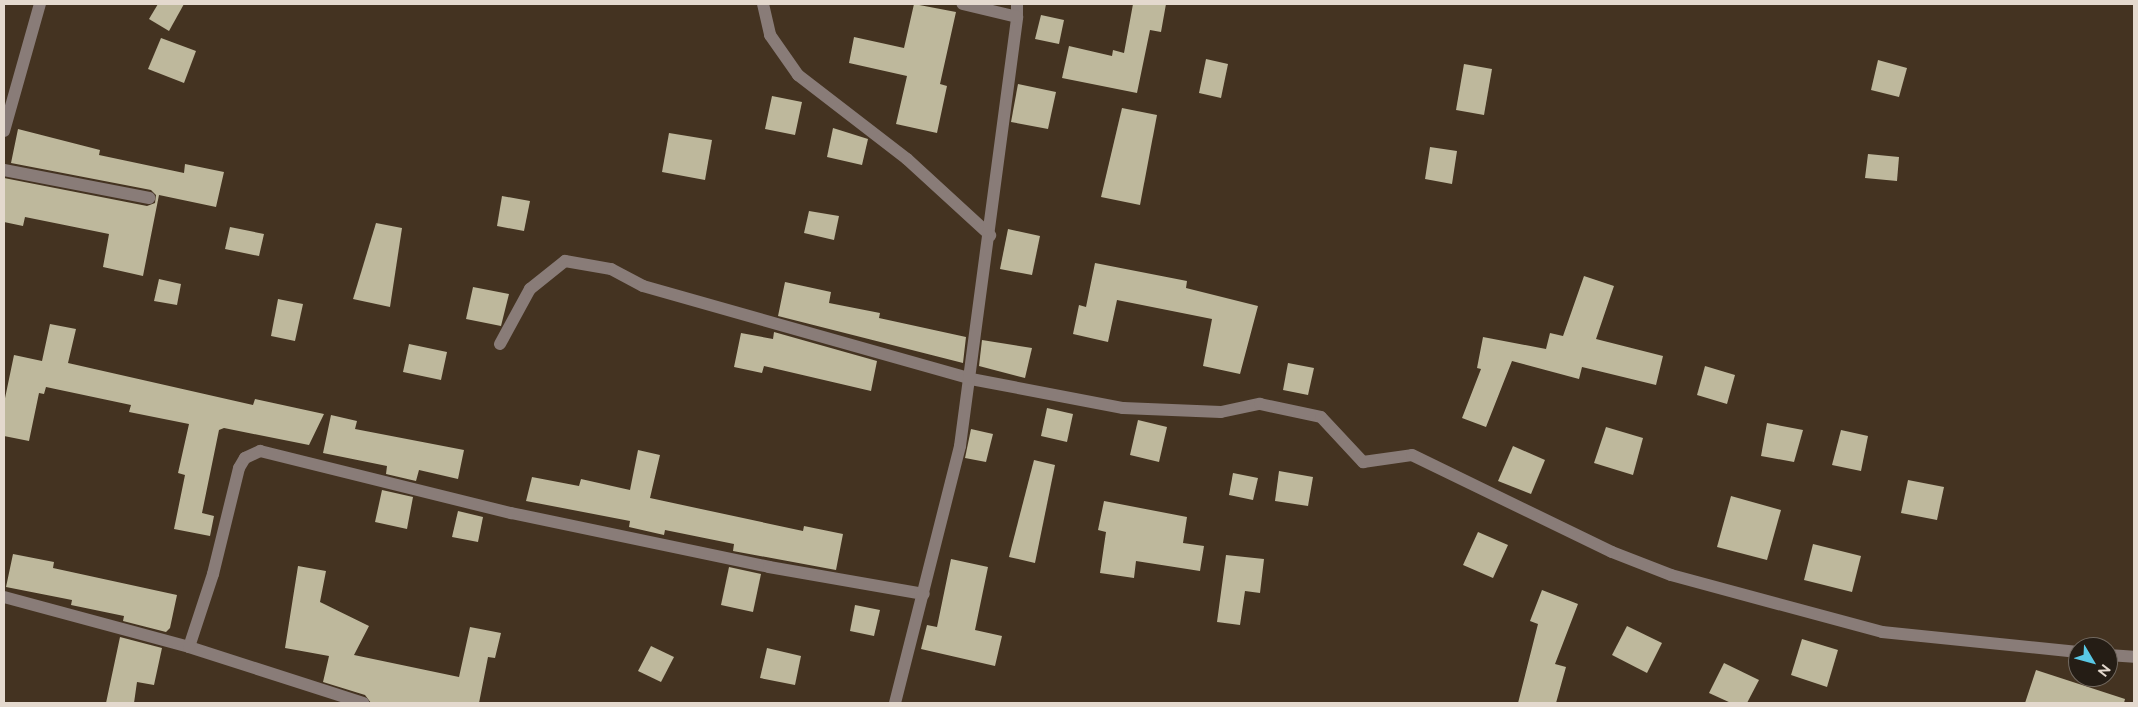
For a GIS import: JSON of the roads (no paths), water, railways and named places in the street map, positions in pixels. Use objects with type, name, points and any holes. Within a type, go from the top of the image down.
[{"type":"street","points":[[4,131],[40,4]]},
{"type":"street","points":[[763,4],[770,35],[798,75],[907,159],[990,235]]},
{"type":"street","points":[[963,4],[1016,17]]},
{"type":"street","points":[[895,703],[924,594],[971,379],[1017,4]]},
{"type":"street","points":[[4,170],[149,198]]},
{"type":"street","points":[[500,344],[530,289],[564,261],[611,269],[643,286],[971,379],[1124,408],[1221,412],[1260,404],[1321,417],[1363,462],[1412,455],[1612,552],[1670,575],[1882,632],[2068,651]]},
{"type":"street","points":[[189,647],[213,574],[239,468],[245,458],[260,451],[511,513],[769,567],[924,594]]},
{"type":"street","points":[[4,597],[189,647],[363,703]]},
{"type":"street","points":[[2118,656],[2134,657]]}]
